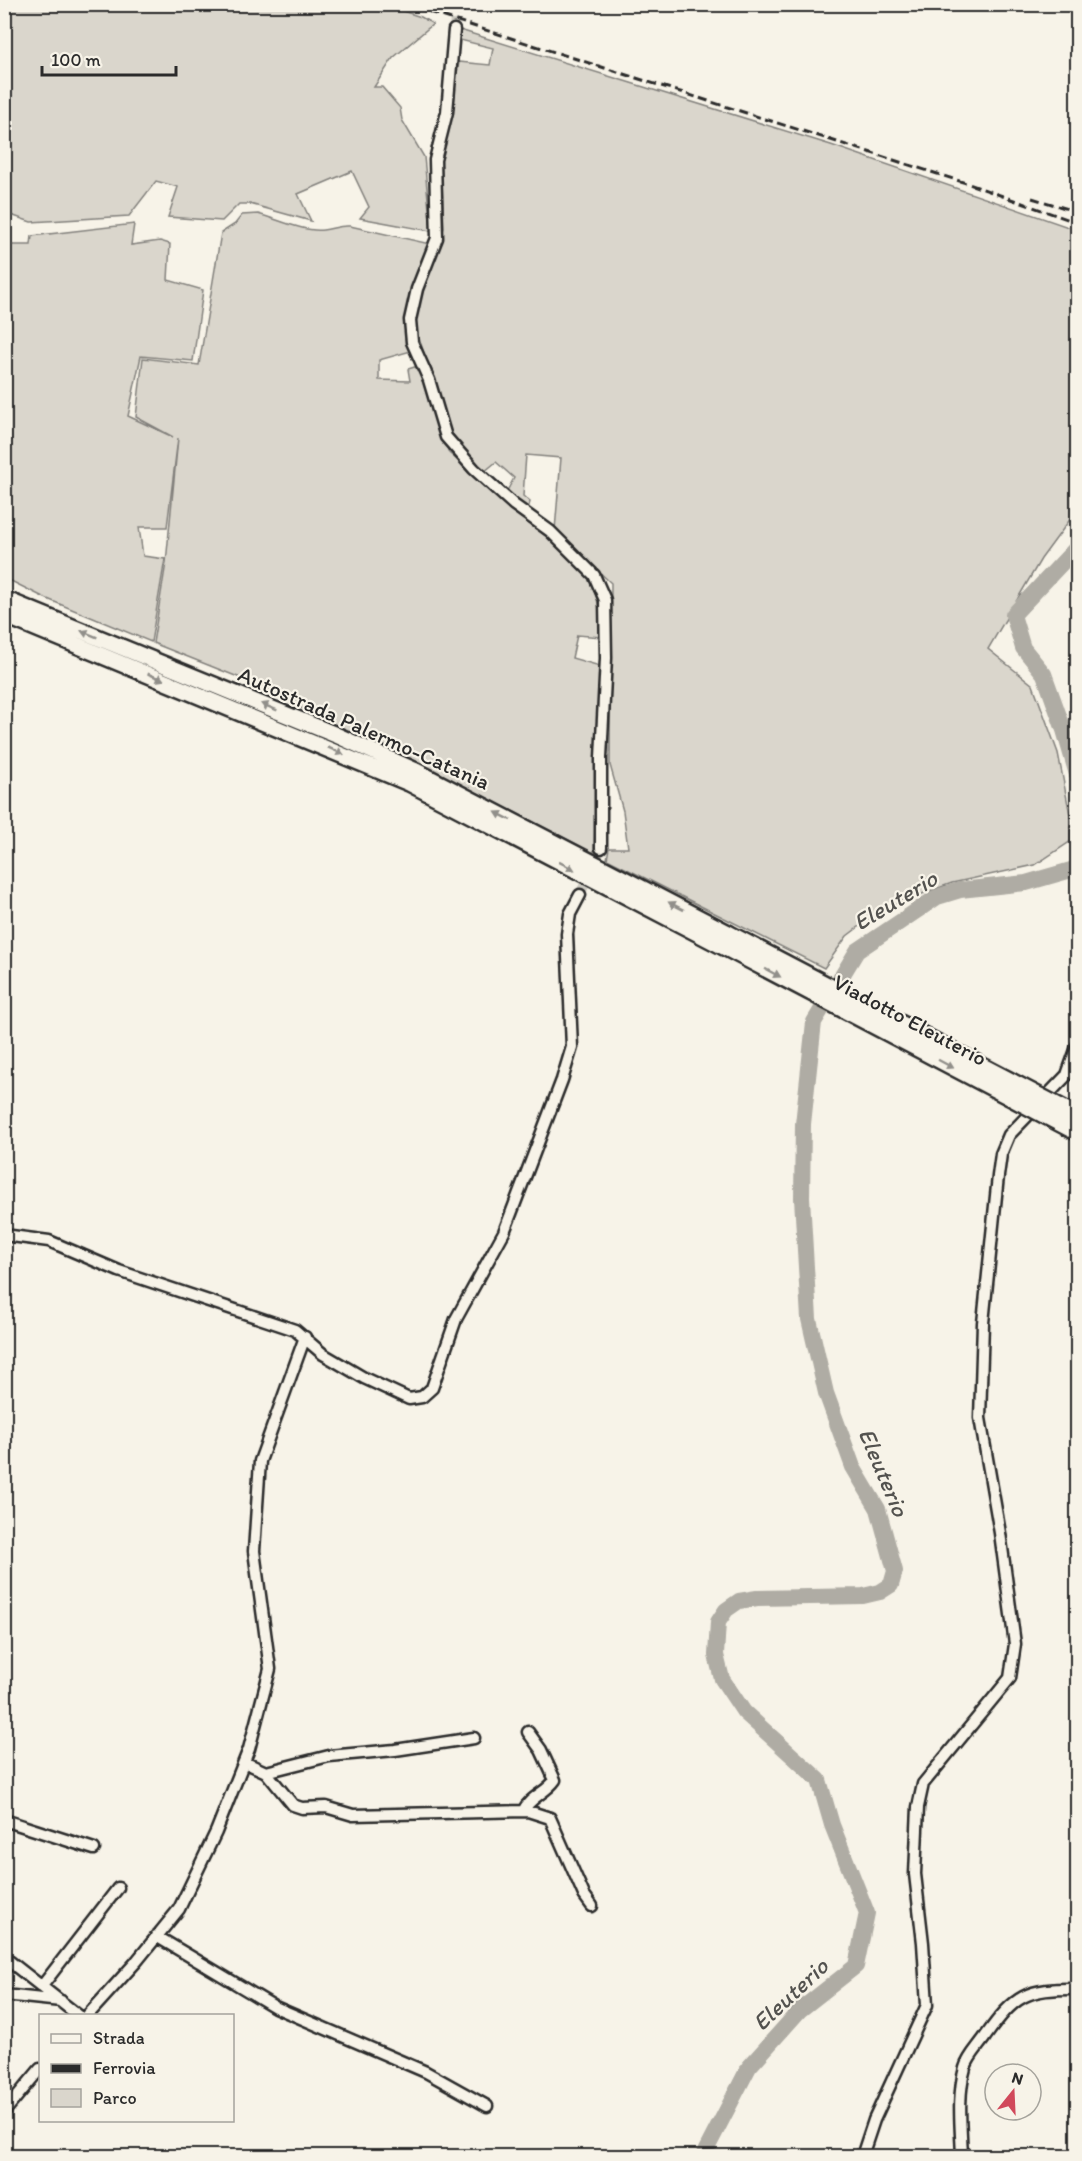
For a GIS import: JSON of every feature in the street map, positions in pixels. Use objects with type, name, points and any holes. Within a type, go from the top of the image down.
[{"type":"highway","name":"Autostrada Palermo-Catania","points":[[4,599],[336,735],[414,770],[725,939]]},
{"type":"highway","name":"Autostrada Palermo-Catania","points":[[4,615],[409,783],[725,939]]},
{"type":"highway","name":"Viadotto Eleuterio","points":[[725,939],[1077,1116]]},
{"type":"highway","name":"Viadotto Eleuterio","points":[[725,939],[1077,1133]]},
{"type":"street","points":[[454,30],[447,112],[435,160],[437,238],[417,290],[410,320],[412,342],[429,380],[446,437],[474,469],[514,505],[550,531],[594,575],[605,600],[606,658],[601,758],[601,848]]},
{"type":"street","points":[[4,1234],[49,1241],[119,1270],[296,1330],[323,1353],[349,1369],[409,1399],[423,1397],[432,1388],[456,1319],[504,1232],[566,1067],[572,1047],[567,934],[570,915],[580,895]]},
{"type":"street","points":[[862,2157],[874,2120],[927,2005],[915,1874],[918,1807],[923,1784],[1010,1678],[1015,1644],[1000,1533],[980,1418],[983,1323],[998,1176],[1001,1154],[1010,1135],[1067,1075],[1077,1044]]},
{"type":"street","points":[[89,2014],[136,1962],[179,1909],[193,1882],[244,1762],[258,1720],[270,1669],[254,1551],[260,1461],[305,1337]]},
{"type":"street","points":[[523,1811],[528,1801],[550,1787],[555,1780],[541,1750],[528,1731]]},
{"type":"street","points":[[266,1772],[328,1756],[396,1750],[474,1738]]},
{"type":"street","points":[[244,1762],[266,1772],[293,1805],[302,1808],[326,1807],[352,1815],[523,1811],[550,1818],[584,1895],[592,1906]]},
{"type":"street","points":[[4,1820],[94,1849]]},
{"type":"street","points":[[42,1986],[118,1888]]},
{"type":"street","points":[[156,1936],[275,2007],[426,2072],[488,2106]]},
{"type":"street","points":[[4,1957],[77,2014]]},
{"type":"street","points":[[962,2157],[961,2089],[966,2066],[979,2046],[1013,2002],[1033,1991],[1077,1989]]},
{"type":"street","points":[[4,1995],[61,2001]]},
{"type":"street","points":[[4,2112],[39,2070]]},
{"type":"green space","points":[[381,4],[421,17],[433,24],[393,58],[374,87],[382,87],[400,108],[402,120],[424,157],[431,231],[360,218],[369,207],[352,171],[298,194],[311,221],[250,204],[239,204],[222,221],[168,217],[178,187],[156,181],[129,216],[31,222],[5,213],[5,5]]},
{"type":"green space","points":[[460,30],[831,145],[1077,230],[1077,510],[1041,559],[988,649],[1033,685],[1058,753],[1071,820],[1071,841],[1035,865],[952,883],[884,908],[847,936],[824,968],[607,859],[609,848],[628,848],[623,811],[610,765],[611,583],[555,530],[561,458],[526,455],[523,496],[530,502],[528,509],[507,491],[514,478],[496,462],[484,472],[466,454],[449,429],[415,326],[419,300],[444,228],[441,158],[459,62],[490,65],[493,48],[460,40]]},
{"type":"green space","points":[[258,214],[307,229],[323,230],[350,226],[430,244],[408,306],[407,333],[411,351],[379,360],[379,380],[410,381],[408,369],[418,366],[449,453],[583,568],[592,584],[599,609],[602,637],[577,635],[572,658],[600,666],[594,853],[396,751],[322,719],[258,685],[153,643],[166,563],[178,438],[167,527],[139,527],[143,556],[165,559],[151,642],[45,598],[5,578],[4,245],[31,245],[32,236],[134,224],[131,245],[160,241],[170,244],[168,280],[203,290],[193,361],[141,356],[128,416],[173,437],[136,417],[143,358],[199,365],[221,233],[235,224],[242,215]]},
{"type":"waterway","name":"Eleuterio","points":[[1078,546],[1013,615],[1023,648],[1044,674],[1078,778]]},
{"type":"waterway","name":"Eleuterio","points":[[703,2156],[749,2067],[800,2010],[856,1966],[867,1913],[832,1825],[819,1780],[744,1712],[722,1679],[716,1655],[718,1622],[726,1610],[739,1601],[757,1598],[863,1596],[880,1592],[891,1585],[895,1571],[878,1509],[853,1467],[826,1393],[809,1319],[802,1198],[803,1124],[814,1022],[857,951],[937,897],[960,890],[1026,883],[1078,868]]},
{"type":"tunnel","points":[[454,30],[456,6]]},
{"type":"tunnel","points":[[580,895],[601,848]]},
{"type":"railway","points":[[404,4],[969,184],[1078,223]]},
{"type":"railway","points":[[1032,198],[1078,212]]}]
